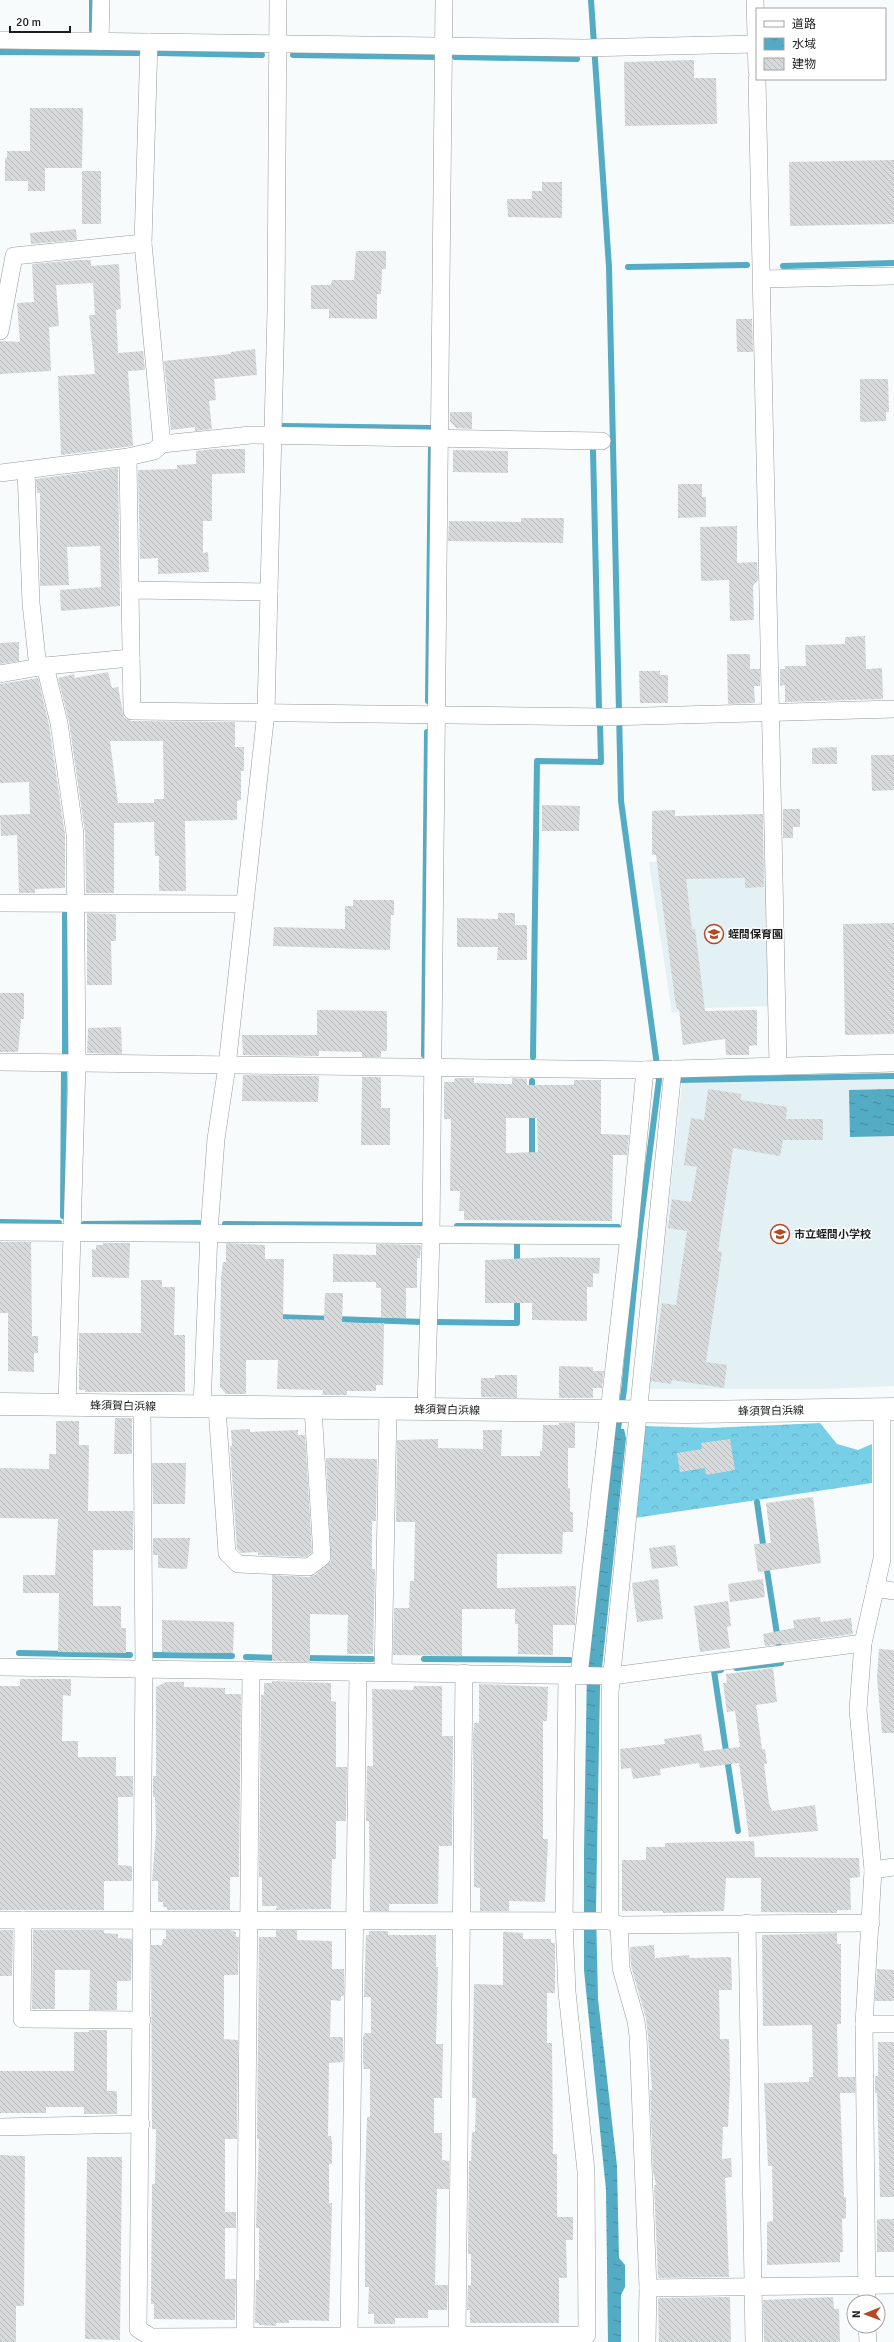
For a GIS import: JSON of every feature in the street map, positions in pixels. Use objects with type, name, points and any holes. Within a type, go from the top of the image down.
[{"type":"main road","name":"蜂須賀白浜線","points":[[0,1404],[608,1412],[888,1409]]},
{"type":"street","points":[[100,41],[101,0]]},
{"type":"street","points":[[278,0],[273,436],[266,712],[227,1066],[216,1139],[209,1232],[210,1407],[227,1553],[238,1564],[309,1567],[322,1557],[313,1408]]},
{"type":"street","points":[[426,1409],[431,1235],[444,0]]},
{"type":"street","points":[[0,40],[594,47],[756,44],[755,0]]},
{"type":"street","points":[[148,42],[143,243],[162,444]]},
{"type":"street","points":[[757,80],[778,1066]]},
{"type":"street","points":[[0,331],[14,256],[143,243]]},
{"type":"street","points":[[762,279],[894,276]]},
{"type":"street","points":[[0,473],[128,458],[154,451],[162,444],[251,435],[440,440],[602,441]]},
{"type":"street","points":[[128,458],[132,711],[632,717],[894,709]]},
{"type":"street","points":[[26,470],[31,603],[42,667],[59,723],[72,800],[75,834],[77,1063],[67,1405]]},
{"type":"street","points":[[130,590],[269,592]]},
{"type":"street","points":[[0,674],[42,667],[131,658]]},
{"type":"street","points":[[0,903],[244,904]]},
{"type":"street","points":[[0,1062],[648,1070],[894,1063]]},
{"type":"street","points":[[647,2342],[648,2288],[638,2036],[636,2021],[621,1968],[602,1922],[608,1676],[637,1412],[670,1069]]},
{"type":"street","points":[[142,1406],[144,1668],[143,1921],[138,2329],[151,2337],[587,2335],[586,2172],[566,1992],[564,1922],[576,1675],[595,1548],[608,1412],[648,1070]]},
{"type":"street","points":[[0,1232],[209,1232],[629,1236]]},
{"type":"street","points":[[383,1672],[388,1409]]},
{"type":"street","points":[[867,2294],[864,2024],[874,1870],[858,1710],[863,1643],[882,1558],[888,1409]]},
{"type":"street","points":[[875,1588],[894,1590]]},
{"type":"street","points":[[0,1668],[144,1668],[608,1676],[863,1643]]},
{"type":"street","points":[[245,2336],[250,1921],[251,1670]]},
{"type":"street","points":[[349,2336],[358,1672]]},
{"type":"street","points":[[457,2336],[464,1673]]},
{"type":"street","points":[[874,1870],[894,1867]]},
{"type":"street","points":[[0,1920],[871,1924]]},
{"type":"street","points":[[23,1920],[22,2019],[142,2020]]},
{"type":"street","points":[[747,1924],[754,2342]]},
{"type":"street","points":[[864,2024],[894,2024]]},
{"type":"street","points":[[0,2128],[141,2124]]},
{"type":"street","points":[[648,2288],[753,2287],[867,2294],[894,2285]]},
{"type":"shaded area","name":"蛭間保育園","points":[[767,859],[770,1006],[705,1008],[672,1013],[649,862]]},
{"type":"shaded area","name":"市立蛭間小学校","points":[[894,1079],[894,1386],[822,1389],[649,1389],[682,1083]]},
{"type":"green space","points":[[820,1423],[837,1444],[858,1450],[872,1444],[872,1483],[634,1518],[642,1426],[711,1428]]},
{"type":"water","points":[[894,1089],[894,1136],[850,1137],[849,1090]]},
{"type":"water","points":[[612,1428],[624,1429],[626,1438],[600,1687],[596,1910],[598,1999],[617,2166],[619,2258],[625,2265],[625,2287],[621,2295],[621,2342],[608,2342],[606,2190],[584,1970],[587,1668]]},
{"type":"building","points":[[694,60],[694,78],[716,78],[717,124],[625,126],[624,62]]},
{"type":"building","points":[[30,108],[83,108],[82,168],[45,168],[45,191],[28,191],[28,181],[5,181],[5,158],[7,158],[7,151],[30,151]]},
{"type":"building","points":[[894,160],[894,224],[790,226],[789,162]]},
{"type":"building","points":[[82,171],[101,171],[101,224],[82,224]]},
{"type":"building","points":[[542,182],[562,182],[562,218],[508,217],[507,199],[532,199],[532,191],[542,191]]},
{"type":"building","points":[[76,229],[77,240],[31,244],[30,233]]},
{"type":"building","points":[[356,251],[386,251],[386,269],[382,269],[381,294],[377,294],[377,319],[329,318],[329,309],[311,309],[311,285],[331,285],[332,280],[354,280]]},
{"type":"building","points":[[91,260],[91,266],[119,264],[121,309],[116,310],[118,353],[143,351],[145,370],[128,371],[133,446],[61,455],[58,376],[95,374],[89,315],[95,315],[93,283],[56,285],[59,326],[49,327],[51,371],[0,374],[0,341],[20,342],[17,303],[34,302],[32,264]]},
{"type":"building","points":[[736,319],[752,319],[753,352],[737,352]]},
{"type":"building","points":[[255,349],[257,375],[214,379],[216,400],[209,401],[212,429],[195,431],[195,427],[171,430],[164,361],[231,354],[231,352]]},
{"type":"building","points":[[860,379],[888,379],[889,412],[886,412],[886,421],[860,422]]},
{"type":"building","points":[[450,412],[472,412],[472,429],[456,428],[450,421]]},
{"type":"building","points":[[214,449],[245,449],[245,473],[212,474],[212,521],[203,521],[203,553],[208,552],[209,572],[158,574],[158,558],[140,559],[138,470],[177,469],[177,465],[196,464],[196,451]]},
{"type":"building","points":[[453,450],[508,451],[508,473],[453,472]]},
{"type":"building","points":[[118,468],[120,606],[61,611],[60,590],[101,587],[100,546],[67,547],[69,585],[40,586],[40,493],[37,493],[36,479]]},
{"type":"building","points":[[678,484],[702,484],[702,497],[706,497],[706,517],[678,518]]},
{"type":"building","points":[[521,518],[564,518],[563,543],[448,541],[449,521],[521,522]]},
{"type":"building","points":[[737,526],[737,563],[757,562],[758,580],[753,586],[754,620],[730,621],[729,580],[701,581],[700,527]]},
{"type":"building","points":[[865,636],[866,669],[882,668],[883,699],[785,702],[785,685],[780,686],[780,669],[785,669],[785,666],[806,666],[805,645],[845,644],[845,637]]},
{"type":"building","points":[[19,642],[19,661],[0,664],[0,643]]},
{"type":"building","points":[[727,654],[750,654],[750,669],[760,669],[760,686],[754,686],[755,703],[728,704]]},
{"type":"building","points":[[639,671],[660,671],[660,675],[668,675],[668,703],[640,703]]},
{"type":"building","points":[[108,672],[112,688],[118,687],[124,718],[132,721],[235,722],[235,747],[244,747],[244,771],[241,771],[241,800],[237,801],[237,820],[185,821],[186,891],[159,891],[159,856],[155,856],[154,822],[114,823],[114,893],[86,893],[85,833],[69,722],[58,678],[74,674],[75,678]],"holes":[[[110,741],[163,741],[164,799],[154,799],[154,803],[118,803]]]},
{"type":"building","points":[[38,678],[49,725],[65,835],[65,888],[35,889],[35,893],[19,893],[17,835],[1,836],[0,815],[30,814],[29,782],[0,783],[0,684]]},
{"type":"building","points":[[837,747],[837,764],[812,764],[812,748]]},
{"type":"building","points":[[871,755],[894,755],[894,790],[872,791]]},
{"type":"building","points":[[542,805],[580,806],[579,831],[542,831]]},
{"type":"building","points":[[783,809],[800,809],[800,827],[793,827],[793,838],[783,838]]},
{"type":"building","points":[[675,810],[675,816],[763,814],[764,887],[745,888],[745,878],[686,879],[692,929],[695,929],[705,1011],[757,1010],[757,1045],[749,1046],[749,1055],[726,1055],[725,1039],[683,1045],[679,1009],[677,1009],[675,1000],[656,855],[652,855],[652,811]]},
{"type":"building","points":[[353,900],[394,900],[394,915],[391,915],[390,950],[273,946],[274,927],[345,929],[345,906],[353,906]]},
{"type":"building","points":[[87,913],[116,914],[116,941],[111,941],[112,985],[87,985]]},
{"type":"building","points":[[498,913],[515,913],[515,925],[527,925],[527,960],[497,960],[498,947],[457,947],[457,918],[498,919]]},
{"type":"building","points":[[894,923],[894,1034],[845,1035],[843,924]]},
{"type":"building","points":[[0,993],[24,993],[24,1019],[21,1019],[18,1052],[0,1052]]},
{"type":"building","points":[[317,1010],[387,1011],[387,1051],[381,1051],[381,1057],[362,1057],[362,1052],[319,1051],[319,1056],[243,1055],[242,1035],[317,1035]]},
{"type":"building","points":[[121,1027],[122,1054],[87,1053],[88,1028]]},
{"type":"building","points":[[243,1075],[319,1076],[318,1102],[242,1101]]},
{"type":"building","points":[[362,1077],[381,1077],[381,1108],[390,1108],[390,1145],[361,1145]]},
{"type":"building","points":[[455,1078],[474,1078],[474,1083],[512,1084],[512,1078],[527,1079],[527,1085],[574,1085],[574,1080],[601,1080],[601,1134],[629,1135],[627,1155],[613,1155],[612,1221],[464,1220],[464,1211],[459,1211],[460,1191],[450,1191],[451,1119],[444,1119],[444,1082],[454,1082]],"holes":[[[506,1118],[537,1118],[538,1152],[506,1153]]]},
{"type":"building","points":[[708,1089],[741,1094],[741,1100],[787,1107],[786,1119],[823,1119],[823,1140],[783,1140],[780,1156],[733,1148],[718,1251],[722,1252],[706,1362],[727,1365],[724,1388],[672,1380],[671,1384],[651,1381],[662,1303],[676,1305],[687,1231],[668,1228],[672,1199],[691,1202],[697,1167],[684,1165],[691,1118],[704,1120]]},
{"type":"building","points":[[0,1242],[31,1242],[32,1336],[38,1336],[38,1353],[34,1353],[34,1372],[8,1371],[8,1313],[0,1313]]},
{"type":"building","points":[[103,1243],[130,1243],[129,1278],[92,1277],[92,1249],[96,1250],[96,1245],[103,1245]]},
{"type":"building","points":[[226,1243],[265,1245],[265,1259],[284,1259],[283,1319],[324,1320],[325,1293],[343,1293],[342,1323],[384,1323],[383,1385],[376,1385],[376,1391],[347,1391],[347,1395],[322,1395],[323,1390],[277,1389],[278,1360],[246,1360],[246,1394],[226,1394],[220,1387],[220,1359],[221,1278],[223,1262],[226,1262]]},
{"type":"building","points":[[376,1244],[421,1245],[420,1258],[417,1258],[417,1288],[406,1288],[406,1318],[381,1318],[381,1288],[376,1288],[376,1282],[333,1282],[333,1254],[376,1255]]},
{"type":"building","points":[[557,1257],[600,1258],[599,1274],[593,1273],[593,1287],[587,1287],[587,1321],[532,1320],[532,1303],[485,1303],[485,1260]]},
{"type":"building","points":[[141,1280],[162,1280],[162,1287],[175,1287],[174,1335],[185,1335],[185,1392],[85,1392],[85,1390],[79,1390],[79,1333],[141,1333]]},
{"type":"building","points":[[559,1366],[593,1367],[593,1371],[604,1371],[602,1388],[593,1388],[593,1398],[559,1398]]},
{"type":"building","points":[[495,1375],[517,1375],[517,1398],[481,1397],[481,1378],[495,1378]]},
{"type":"building","points":[[115,1418],[132,1418],[132,1454],[114,1454]]},
{"type":"building","points":[[56,1421],[79,1421],[79,1445],[89,1445],[88,1511],[133,1511],[133,1550],[93,1550],[93,1606],[121,1606],[121,1628],[126,1628],[126,1653],[58,1652],[59,1593],[23,1593],[23,1575],[55,1575],[58,1519],[0,1518],[0,1468],[49,1469],[49,1454],[56,1454]]},
{"type":"building","points":[[559,1423],[575,1423],[575,1448],[568,1448],[568,1488],[570,1488],[570,1512],[573,1512],[573,1532],[563,1532],[562,1554],[497,1554],[497,1588],[576,1586],[575,1625],[553,1625],[553,1655],[518,1654],[518,1624],[515,1624],[515,1609],[462,1609],[462,1656],[393,1655],[394,1608],[409,1608],[410,1581],[414,1581],[415,1522],[396,1522],[397,1440],[438,1439],[438,1448],[483,1449],[483,1430],[502,1430],[501,1456],[540,1456],[540,1451],[542,1451],[543,1425],[559,1425]]},
{"type":"building","points":[[250,1429],[250,1432],[298,1430],[298,1435],[305,1435],[312,1552],[306,1557],[258,1555],[258,1552],[241,1553],[237,1549],[230,1446],[232,1446],[231,1430]]},
{"type":"building","points":[[730,1439],[735,1470],[706,1475],[705,1468],[680,1472],[677,1453],[702,1449],[701,1443]]},
{"type":"building","points":[[326,1458],[377,1459],[376,1521],[372,1521],[372,1569],[375,1569],[373,1654],[347,1654],[348,1615],[310,1614],[310,1662],[272,1661],[272,1575],[309,1577],[315,1575],[331,1561]]},
{"type":"building","points":[[152,1463],[186,1463],[185,1504],[153,1504]]},
{"type":"building","points":[[813,1497],[821,1563],[758,1572],[754,1544],[771,1543],[766,1503]]},
{"type":"building","points":[[153,1538],[190,1538],[187,1569],[158,1568],[158,1555],[153,1555]]},
{"type":"building","points":[[675,1545],[678,1566],[652,1569],[649,1548]]},
{"type":"building","points":[[658,1579],[663,1619],[637,1622],[632,1583]]},
{"type":"building","points":[[763,1579],[765,1597],[730,1602],[728,1584]]},
{"type":"building","points":[[728,1601],[731,1626],[727,1627],[730,1648],[700,1652],[694,1606]]},
{"type":"building","points":[[820,1617],[821,1622],[851,1618],[853,1634],[765,1646],[763,1634],[794,1628],[793,1620]]},
{"type":"building","points":[[162,1620],[234,1622],[233,1653],[162,1652]]},
{"type":"building","points":[[879,1649],[894,1650],[894,1733],[882,1733],[877,1677]]},
{"type":"building","points":[[773,1668],[777,1702],[756,1705],[762,1749],[765,1749],[767,1764],[764,1764],[769,1803],[772,1811],[815,1805],[818,1831],[749,1837],[739,1763],[700,1768],[699,1763],[660,1769],[661,1775],[633,1779],[631,1768],[621,1769],[620,1749],[665,1744],[664,1739],[701,1734],[704,1751],[740,1747],[735,1711],[727,1712],[723,1683],[727,1683],[726,1674]]},
{"type":"building","points":[[20,1679],[71,1679],[71,1696],[63,1695],[62,1741],[78,1741],[78,1757],[116,1757],[116,1776],[133,1776],[133,1797],[118,1797],[118,1865],[132,1866],[132,1881],[104,1881],[104,1910],[0,1910],[0,1686],[20,1686]]},
{"type":"building","points":[[272,1681],[331,1683],[331,1701],[336,1702],[336,1767],[347,1767],[346,1821],[336,1821],[336,1859],[332,1859],[331,1909],[276,1910],[277,1906],[262,1906],[262,1877],[259,1877],[261,1695],[264,1695],[264,1683],[272,1683]]},
{"type":"building","points":[[166,1682],[184,1682],[184,1687],[225,1688],[225,1694],[241,1694],[239,1877],[230,1877],[230,1910],[167,1910],[167,1907],[163,1907],[163,1902],[158,1902],[158,1881],[152,1881],[156,1833],[153,1776],[156,1776],[156,1687]]},
{"type":"building","points":[[479,1684],[548,1687],[547,1721],[543,1721],[543,1839],[548,1839],[545,1902],[509,1901],[509,1911],[480,1911],[480,1888],[474,1887],[473,1737],[474,1723],[479,1723]]},
{"type":"building","points":[[414,1686],[442,1686],[442,1736],[453,1736],[452,1846],[439,1846],[438,1904],[389,1904],[389,1911],[370,1911],[369,1821],[366,1821],[367,1766],[373,1766],[372,1689],[413,1690]]},
{"type":"building","points":[[754,1841],[755,1857],[859,1858],[860,1877],[850,1878],[851,1910],[837,1910],[837,1913],[761,1912],[761,1878],[726,1878],[724,1911],[663,1913],[663,1911],[622,1911],[622,1860],[646,1860],[646,1847],[665,1847],[665,1843]]},
{"type":"building","points":[[0,1930],[13,1930],[12,1976],[0,1976]]},
{"type":"building","points":[[33,1930],[104,1930],[104,1933],[118,1934],[118,1938],[132,1939],[131,1981],[117,1981],[117,2010],[89,2010],[90,1970],[55,1970],[55,2009],[32,2009]]},
{"type":"building","points":[[166,1930],[230,1930],[236,1932],[236,1937],[239,1937],[238,1975],[224,1975],[224,2039],[238,2040],[237,2139],[225,2139],[225,2212],[236,2212],[236,2228],[225,2228],[225,2279],[236,2279],[235,2320],[154,2319],[154,2304],[151,2304],[152,2184],[155,2184],[156,2129],[152,2129],[151,1945],[162,1945],[163,1939],[166,1939]]},
{"type":"building","points":[[276,1930],[297,1930],[297,1940],[332,1941],[332,1969],[344,1969],[344,1996],[341,1996],[341,2001],[331,2000],[330,2037],[343,2037],[343,2062],[329,2063],[328,2136],[331,2136],[332,2142],[332,2164],[329,2164],[329,2203],[332,2203],[329,2321],[289,2320],[289,2323],[276,2323],[276,2326],[259,2325],[259,2323],[255,2323],[256,2280],[259,2280],[259,2228],[256,2228],[259,2139],[257,2139],[259,1937],[276,1937]]},
{"type":"building","points":[[369,1931],[388,1931],[388,1935],[436,1935],[436,1967],[438,1967],[436,2044],[443,2044],[442,2098],[434,2098],[434,2133],[442,2133],[442,2160],[449,2161],[449,2189],[437,2189],[435,2285],[448,2285],[447,2310],[428,2310],[428,2318],[395,2318],[395,2324],[374,2324],[374,2314],[368,2314],[369,2287],[365,2287],[365,2183],[367,2117],[370,2117],[370,2069],[364,2069],[363,2037],[365,2033],[371,2033],[371,1997],[364,1997],[366,1935],[369,1935]]},
{"type":"building","points":[[503,1932],[523,1933],[523,1939],[551,1939],[551,1943],[555,1943],[555,1993],[547,1993],[547,2043],[552,2043],[553,2154],[557,2154],[557,2217],[573,2217],[573,2240],[566,2240],[567,2278],[559,2278],[559,2323],[470,2323],[470,2310],[467,2310],[468,2285],[471,2285],[471,2254],[468,2254],[469,2161],[471,2161],[472,2132],[475,2132],[476,2098],[472,2098],[474,1984],[503,1985]]},
{"type":"building","points":[[837,1933],[837,1944],[841,1944],[841,2024],[837,2024],[838,2077],[855,2077],[855,2093],[840,2093],[844,2197],[846,2197],[846,2218],[842,2219],[843,2252],[840,2252],[840,2262],[767,2265],[767,2222],[773,2221],[772,2166],[768,2166],[764,2083],[809,2082],[809,2077],[813,2077],[812,2025],[763,2026],[762,1935]]},
{"type":"building","points":[[654,1945],[655,1958],[689,1955],[690,1958],[731,1957],[732,1990],[719,1990],[720,2039],[729,2039],[730,2081],[728,2127],[723,2127],[722,2159],[731,2158],[732,2177],[725,2178],[729,2277],[658,2278],[654,2185],[656,2185],[653,2171],[650,2090],[652,2090],[648,2036],[646,2018],[631,1966],[630,1947]]},
{"type":"building","points":[[877,1969],[894,1970],[894,2001],[875,2001]]},
{"type":"building","points":[[89,2030],[107,2030],[107,2091],[117,2091],[117,2114],[84,2114],[84,2107],[46,2107],[46,2113],[0,2113],[0,2071],[74,2071],[74,2032],[89,2032]]},
{"type":"building","points":[[878,2042],[894,2042],[894,2197],[880,2197],[877,2093],[875,2093],[875,2076],[878,2076]]},
{"type":"building","points":[[0,2155],[25,2156],[24,2306],[16,2306],[16,2342],[0,2342]]},
{"type":"building","points":[[87,2157],[122,2157],[120,2340],[85,2339]]},
{"type":"building","points":[[877,2219],[894,2219],[894,2252],[877,2252]]},
{"type":"building","points":[[730,2297],[731,2342],[659,2342],[658,2298]]},
{"type":"building","points":[[833,2297],[834,2309],[839,2309],[840,2342],[764,2342],[763,2300]]},
{"type":"waterway","points":[[92,0],[92,30]]},
{"type":"waterway","points":[[591,0],[609,267],[621,801],[659,1080],[640,1227],[624,1390],[617,1435]]},
{"type":"waterway","points":[[0,52],[138,53]]},
{"type":"waterway","points":[[158,53],[262,55]]},
{"type":"waterway","points":[[293,55],[438,57]]},
{"type":"waterway","points":[[455,57],[577,59]]},
{"type":"waterway","points":[[783,266],[894,263]]},
{"type":"waterway","points":[[628,267],[747,265]]},
{"type":"waterway","points":[[283,426],[432,428]]},
{"type":"waterway","points":[[428,701],[431,446]]},
{"type":"waterway","points":[[593,450],[599,708]]},
{"type":"waterway","points":[[533,1057],[537,761],[601,762],[600,724]]},
{"type":"waterway","points":[[424,1055],[427,732]]},
{"type":"waterway","points":[[65,914],[65,1054]]},
{"type":"waterway","points":[[63,1216],[64,1070]]},
{"type":"waterway","points":[[679,1080],[894,1076]]},
{"type":"waterway","points":[[532,1081],[532,1093]]},
{"type":"waterway","points":[[532,1110],[532,1159]]},
{"type":"waterway","points":[[0,1222],[59,1223]]},
{"type":"waterway","points":[[84,1224],[199,1223]]},
{"type":"waterway","points":[[225,1224],[422,1225]]},
{"type":"waterway","points":[[457,1226],[618,1227]]},
{"type":"waterway","points":[[517,1241],[517,1266]]},
{"type":"waterway","points":[[435,1322],[517,1323],[517,1295]]},
{"type":"waterway","points":[[275,1317],[423,1322]]},
{"type":"waterway","points":[[757,1502],[764,1551]]},
{"type":"waterway","points":[[766,1564],[779,1647]]},
{"type":"waterway","points":[[19,1653],[130,1655]]},
{"type":"waterway","points":[[154,1655],[232,1656]]},
{"type":"waterway","points":[[246,1657],[280,1658]]},
{"type":"waterway","points":[[303,1658],[372,1659]]},
{"type":"waterway","points":[[424,1659],[570,1660]]},
{"type":"waterway","points":[[736,1668],[781,1663]]},
{"type":"waterway","points":[[721,1670],[714,1671],[738,1831]]},
{"type":"place","name":"蛭間保育園","points":[[714,934]]},
{"type":"place","name":"市立蛭間小学校","points":[[780,1234]]}]
